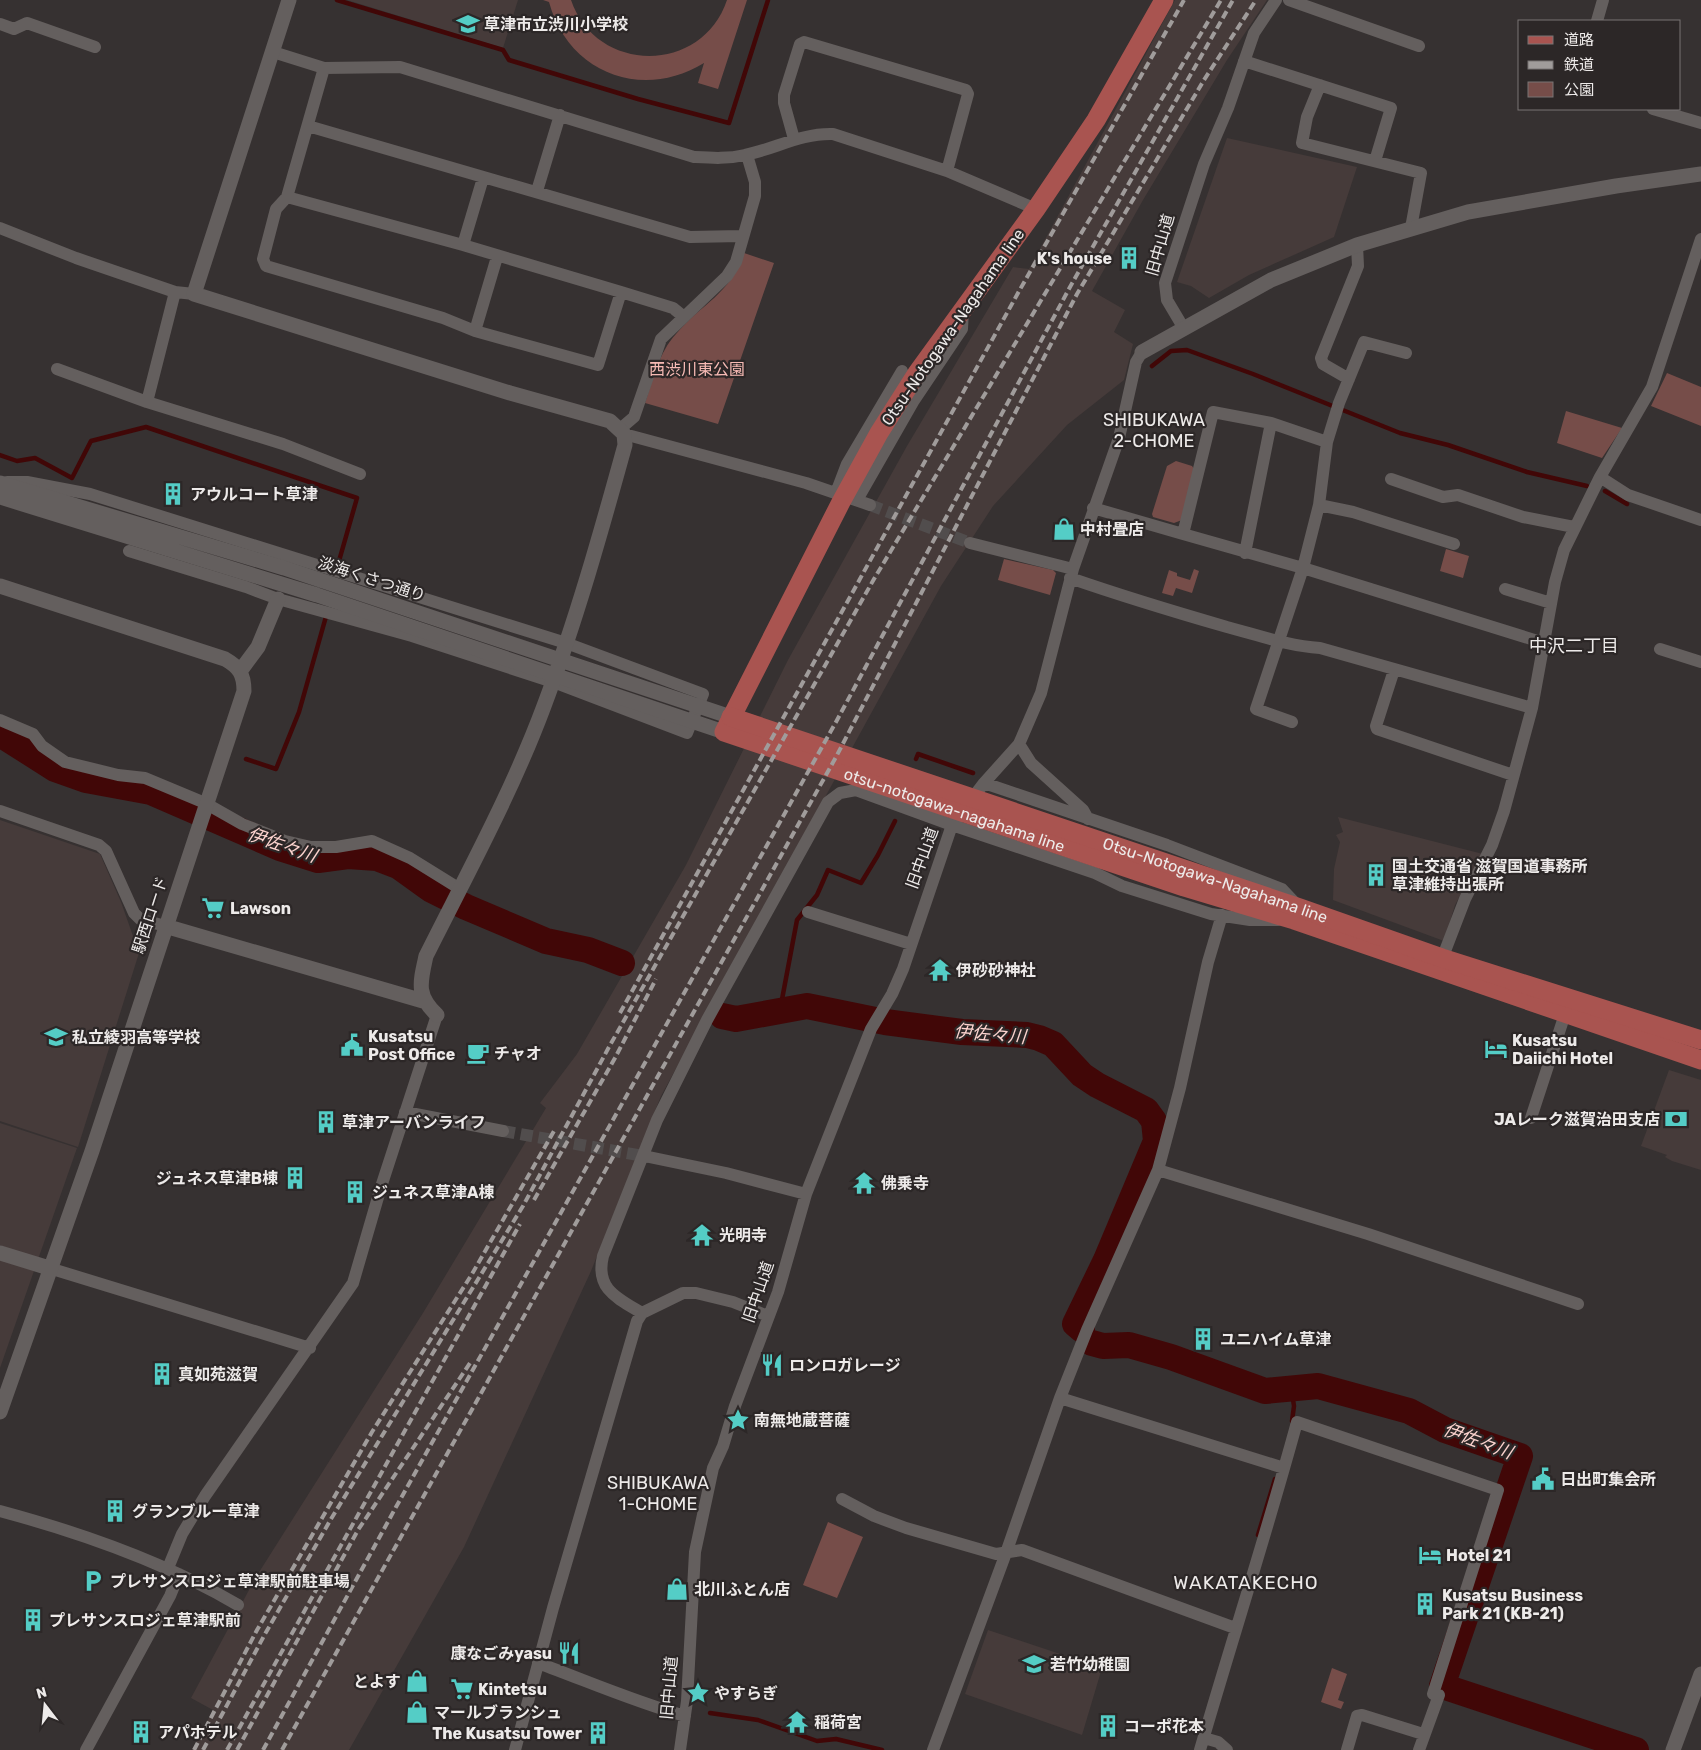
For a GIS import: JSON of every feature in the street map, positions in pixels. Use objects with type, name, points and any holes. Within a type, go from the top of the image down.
[{"type":"main road","name":"Otsu-Notogawa-Nagahama line","points":[[728,724],[841,502],[879,433],[917,374],[1036,209],[1096,120],[1164,0]]},
{"type":"main road","name":"otsu-notogawa-nagahama line","points":[[728,724],[1185,879]]},
{"type":"main road","name":"Otsu-Notogawa-Nagahama line","points":[[1185,879],[1297,914],[1440,964],[1566,1014],[1701,1060]]},
{"type":"main road","name":"Otsu-Notogawa-Nagahama line","points":[[1440,964],[1701,1040]]},
{"type":"street","points":[[194,294],[289,0]]},
{"type":"street","name":"旧中山道","points":[[680,1750],[685,1716],[695,1552],[702,1512],[713,1468],[723,1446],[768,1316],[806,1194],[871,1029],[903,969],[952,825],[984,783],[1019,744],[1041,693],[1072,573],[1093,508],[1119,438],[1136,362],[1142,352],[1184,326],[1167,300],[1165,283],[1204,164],[1254,33],[1276,0]]},
{"type":"street","points":[[1289,0],[1420,46]]},
{"type":"street","points":[[1597,20],[1603,0]]},
{"type":"street","points":[[0,24],[14,28],[27,23],[95,46]]},
{"type":"street","points":[[794,139],[784,103],[784,95],[800,44],[804,42],[966,90],[968,94],[948,171]]},
{"type":"street","points":[[273,52],[324,68],[400,67],[694,157],[722,159],[747,155],[794,139],[819,134],[832,134],[948,171],[1036,209]]},
{"type":"street","points":[[1244,61],[1391,108],[1375,161]]},
{"type":"street","points":[[324,68],[287,197],[276,209],[263,259],[266,266],[443,318],[475,331],[598,365],[620,292]]},
{"type":"street","points":[[1320,86],[1307,117],[1302,143],[1421,173],[1411,228]]},
{"type":"street","points":[[1656,110],[1701,123]]},
{"type":"street","points":[[537,191],[560,115]]},
{"type":"street","points":[[308,126],[690,237],[741,236]]},
{"type":"street","points":[[622,431],[634,417],[661,339],[727,276],[736,262],[741,236],[752,210],[755,196],[755,182],[747,155]]},
{"type":"street","points":[[1184,326],[1271,280],[1357,245],[1411,228],[1468,212],[1701,174]]},
{"type":"street","points":[[463,245],[483,178]]},
{"type":"street","points":[[287,197],[463,245],[497,257],[673,308],[684,317]]},
{"type":"street","points":[[0,228],[76,258],[175,292],[194,294],[510,393],[610,421],[622,431],[864,502],[913,402],[962,329],[963,308]]},
{"type":"street","points":[[1440,964],[1465,898],[1492,845],[1513,775],[1532,708],[1551,603],[1564,550],[1600,477],[1652,387],[1701,239]]},
{"type":"street","points":[[1349,379],[1323,364],[1321,358],[1358,266],[1357,245]]},
{"type":"street","points":[[475,331],[497,257]]},
{"type":"street","points":[[146,402],[175,292]]},
{"type":"street","points":[[1292,722],[1256,709],[1277,641],[1303,568],[1319,505],[1327,442],[1338,403],[1364,342],[1406,353]]},
{"type":"street","points":[[58,369],[146,402],[283,444],[360,474]]},
{"type":"street","points":[[836,493],[847,464],[902,371]]},
{"type":"street","points":[[1183,534],[1213,412],[1271,423],[1327,442]]},
{"type":"street","points":[[1245,553],[1271,423]]},
{"type":"street","points":[[423,1001],[421,980],[426,956],[511,785],[553,682],[608,506],[625,444],[622,431]]},
{"type":"street","points":[[1600,477],[1628,494],[1701,520]]},
{"type":"street","points":[[1391,479],[1443,497],[1458,495],[1523,517],[1574,527]]},
{"type":"street","points":[[0,482],[27,482],[90,494],[566,643],[703,694],[688,733],[553,682],[412,636],[278,599],[246,587],[129,551]]},
{"type":"street","name":"淡海くさつ通り","points":[[0,482],[728,724]]},
{"type":"street","name":"淡海くさつ通り","points":[[0,497],[318,588]]},
{"type":"street","points":[[1319,505],[1353,512],[1454,544]]},
{"type":"street","points":[[1093,508],[1245,553],[1303,568],[1544,643]]},
{"type":"street","points":[[970,543],[1072,573],[1136,600],[1277,641],[1308,648],[1320,648],[1532,708]]},
{"type":"street","points":[[0,586],[200,650],[225,659],[241,670],[258,647],[278,599]]},
{"type":"street","points":[[1505,589],[1551,603]]},
{"type":"street","points":[[1660,649],[1701,662]]},
{"type":"street","name":"駅西ロード","points":[[0,1412],[92,1150],[197,827],[244,690],[244,678],[241,670]]},
{"type":"street","points":[[1394,670],[1376,726],[1377,729],[1513,775]]},
{"type":"street","points":[[0,720],[28,731],[42,746],[65,762],[118,775],[145,778],[242,824],[285,841],[311,847],[336,847],[372,840],[410,858],[458,891]]},
{"type":"street","points":[[1019,744],[1031,763],[1083,810],[1088,819]]},
{"type":"street","points":[[642,1313],[618,1299],[605,1286],[600,1269],[603,1256],[664,1104],[706,1020],[828,802],[840,793],[856,790],[952,825],[1095,873],[1122,886],[1211,914],[1250,920],[1297,914],[1282,889],[1167,845],[984,783]]},
{"type":"street","points":[[0,811],[99,845],[106,851],[134,913],[140,919],[423,1001],[437,1015],[405,1112],[353,1283],[310,1348],[205,1496],[182,1534],[170,1596],[86,1750]]},
{"type":"street","points":[[808,912],[911,944]]},
{"type":"street","points":[[933,1750],[1006,1553],[1060,1398],[1087,1330],[1158,1170],[1180,1088],[1208,962],[1222,915]]},
{"type":"street","points":[[1531,1118],[1566,1014]]},
{"type":"street","points":[[405,1112],[503,1131]]},
{"type":"street","points":[[649,1157],[726,1173],[806,1194]]},
{"type":"street","points":[[1158,1170],[1368,1234],[1578,1304]]},
{"type":"street","points":[[0,1253],[310,1348]]},
{"type":"street","points":[[515,1750],[538,1663],[637,1321],[642,1313],[683,1293],[696,1293],[733,1302],[768,1316]]},
{"type":"street","points":[[1060,1398],[1284,1468]]},
{"type":"street","points":[[1227,1750],[1218,1742],[1202,1744],[1214,1710],[1235,1628],[1255,1572],[1297,1422],[1498,1490],[1433,1694],[1439,1695],[1423,1734],[1419,1750]]},
{"type":"street","points":[[842,1499],[874,1516],[906,1528],[996,1554],[1022,1550],[1235,1628]]},
{"type":"street","points":[[0,1511],[38,1521],[174,1571],[238,1605]]},
{"type":"street","points":[[538,1663],[604,1688],[639,1704],[685,1716]]},
{"type":"street","points":[[1673,1750],[1701,1674]]},
{"type":"street","points":[[1347,1750],[1357,1716],[1362,1715],[1423,1734]]},
{"type":"shaded area","name":"草津市立渋川小学校","points":[[347,0],[518,0],[503,48]]},
{"type":"shaded area","points":[[1175,0],[1267,0],[1227,60],[1143,200],[1092,291],[1125,310],[1114,332],[1133,344],[1124,380],[1067,425],[993,506],[941,586],[661,1096],[591,1271],[464,1547],[349,1750],[192,1750],[213,1710],[191,1698],[256,1577],[423,1313],[546,1108],[540,1103],[577,1054],[686,865],[788,660],[907,446],[1013,267],[1029,269]]},
{"type":"shaded area","points":[[1227,138],[1357,167],[1334,237],[1249,275],[1209,298],[1191,286],[1177,282]]},
{"type":"shaded area","points":[[1338,817],[1483,854],[1455,905],[1444,941],[1333,900],[1334,869],[1340,842],[1336,835],[1343,832]]},
{"type":"shaded area","name":"私立綾羽高等学校","points":[[0,820],[100,854],[121,902],[139,953],[78,1147],[0,1121]]},
{"type":"shaded area","points":[[1669,1070],[1701,1080],[1701,1170],[1672,1161],[1665,1157],[1667,1155],[1641,1146]]},
{"type":"shaded area","points":[[0,1123],[77,1148],[0,1368]]},
{"type":"shaded area","points":[[988,1630],[1102,1668],[1082,1735],[965,1694]]},
{"type":"green space","points":[[543,0],[571,0],[584,24],[602,42],[625,52],[649,56],[673,52],[696,42],[714,25],[727,0],[747,0],[718,89],[698,83],[704,63],[680,74],[656,79],[633,79],[610,73],[590,63],[573,47],[559,27],[549,2]]},
{"type":"green space","name":"西渋川東公園","points":[[744,253],[774,263],[718,424],[645,403],[657,367],[670,341],[723,289],[738,267]]},
{"type":"green space","points":[[1667,373],[1701,387],[1701,426],[1651,406]]},
{"type":"green space","points":[[1566,411],[1622,428],[1602,458],[1557,443]]},
{"type":"green space","points":[[1176,461],[1192,466],[1194,469],[1182,520],[1174,523],[1153,517],[1152,514],[1167,466]]},
{"type":"green space","points":[[1446,549],[1469,556],[1463,578],[1440,571]]},
{"type":"green space","points":[[1004,559],[1053,570],[1056,573],[1050,595],[998,580]]},
{"type":"green space","points":[[1194,569],[1199,571],[1192,593],[1176,588],[1173,596],[1162,593],[1169,570],[1177,573],[1177,576],[1190,580]]},
{"type":"green space","points":[[828,1522],[863,1537],[837,1598],[803,1585]]},
{"type":"green space","points":[[1332,1668],[1347,1674],[1338,1700],[1344,1702],[1341,1709],[1321,1702]]},
{"type":"waterway","points":[[337,0],[503,50],[509,60],[638,99],[729,123],[768,0]]},
{"type":"waterway","points":[[1152,366],[1171,351],[1187,350],[1253,374],[1400,433],[1448,445],[1527,472],[1587,486]]},
{"type":"waterway","points":[[0,455],[17,461],[35,458],[72,478],[91,441],[146,427],[357,498],[337,568]]},
{"type":"waterway","points":[[1605,491],[1627,504]]},
{"type":"waterway","points":[[246,759],[276,769],[299,712],[327,613]]},
{"type":"waterway","name":"伊佐々川","points":[[0,734],[55,769],[86,780],[151,792],[280,848],[318,860],[348,856],[377,858],[398,866],[430,889],[466,907],[546,941],[588,950],[622,963]]},
{"type":"waterway","points":[[916,759],[918,754],[973,773]]},
{"type":"waterway","points":[[780,1010],[797,920],[817,895],[828,870],[861,883],[895,821]]},
{"type":"waterway","name":"伊佐々川","points":[[722,1016],[736,1019],[807,1006],[885,1022],[962,1032],[1027,1035],[1053,1044],[1082,1075],[1097,1085],[1146,1110],[1154,1121],[1156,1141],[1106,1260],[1075,1324],[1082,1330]]},
{"type":"waterway","name":"伊佐々川","points":[[1092,1343],[1103,1346],[1129,1345],[1171,1357],[1265,1391],[1318,1386],[1409,1411],[1445,1430],[1520,1456],[1442,1686],[1636,1750]]},
{"type":"waterway","points":[[1291,1387],[1294,1406],[1292,1421]]},
{"type":"waterway","points":[[1258,1535],[1275,1479]]},
{"type":"waterway","points":[[710,1713],[758,1720],[817,1741],[836,1739],[882,1750]]},
{"type":"tunnel","points":[[870,505],[970,543]]},
{"type":"tunnel","points":[[503,1131],[649,1157]]},
{"type":"railway","points":[[620,1013],[1018,293],[1184,0]]},
{"type":"railway","points":[[203,1750],[265,1634],[331,1519],[523,1206],[609,1047],[874,579],[1221,0]]},
{"type":"railway","points":[[263,1750],[396,1507],[836,722],[1070,287],[1233,0]]},
{"type":"railway","points":[[282,1750],[836,757],[1077,294],[1204,80],[1256,0]]},
{"type":"railway","points":[[534,1200],[615,1058],[656,979]]},
{"type":"railway","points":[[194,1750],[257,1630],[372,1432],[472,1274],[554,1131]]},
{"type":"railway","points":[[227,1750],[520,1224]]},
{"type":"railway","points":[[237,1750],[358,1530],[470,1363]]},
{"type":"place","name":"草津市立渋川小学校","points":[[468,24]]},
{"type":"place","name":"K's house","points":[[1129,258]]},
{"type":"place","name":"アウルコート草津","points":[[173,494]]},
{"type":"place","name":"中村畳店","points":[[1064,529]]},
{"type":"place","name":"国土交通省 滋賀国道事務所 草津維持出張所","points":[[1376,875]]},
{"type":"place","name":"Lawson","points":[[213,908]]},
{"type":"place","name":"伊砂砂神社","points":[[940,970]]},
{"type":"place","name":"私立綾羽高等学校","points":[[56,1037]]},
{"type":"place","name":"Kusatsu Post Office","points":[[352,1045]]},
{"type":"place","name":"Kusatsu Daiichi Hotel","points":[[1496,1049]]},
{"type":"place","name":"チャオ","points":[[478,1053]]},
{"type":"place","name":"JAレーク滋賀治田支店","points":[[1676,1119]]},
{"type":"place","name":"草津アーバンライフ","points":[[326,1122]]},
{"type":"place","name":"ジュネス草津B棟","points":[[295,1178]]},
{"type":"place","name":"佛乗寺","points":[[864,1183]]},
{"type":"place","name":"ジュネス草津A棟","points":[[355,1192]]},
{"type":"place","name":"光明寺","points":[[702,1235]]},
{"type":"place","name":"ユニハイム草津","points":[[1203,1339]]},
{"type":"place","name":"ロンロガレージ","points":[[772,1365]]},
{"type":"place","name":"真如苑滋賀","points":[[162,1374]]},
{"type":"place","name":"南無地蔵菩薩","points":[[738,1420]]},
{"type":"place","name":"日出町集会所","points":[[1543,1479]]},
{"type":"place","name":"グランブルー草津","points":[[115,1511]]},
{"type":"place","name":"Hotel 21","points":[[1430,1555]]},
{"type":"place","name":"プレサンスロジェ草津駅前駐車場","points":[[93,1581]]},
{"type":"place","name":"北川ふとん店","points":[[677,1589]]},
{"type":"place","name":"Kusatsu Business Park 21 (KB-21)","points":[[1425,1604]]},
{"type":"place","name":"プレサンスロジェ草津駅前","points":[[33,1620]]},
{"type":"place","name":"康なごみyasu","points":[[569,1653]]},
{"type":"place","name":"若竹幼稚園","points":[[1034,1664]]},
{"type":"place","name":"とよす","points":[[417,1681]]},
{"type":"place","name":"Kintetsu","points":[[462,1689]]},
{"type":"place","name":"やすらぎ","points":[[698,1693]]},
{"type":"place","name":"マールブランシュ","points":[[417,1712]]},
{"type":"place","name":"稲荷宮","points":[[797,1722]]},
{"type":"place","name":"コーポ花本","points":[[1108,1726]]},
{"type":"place","name":"アパホテル","points":[[141,1732]]},
{"type":"place","name":"The Kusatsu Tower","points":[[598,1733]]},
{"type":"district","name":"SHIBUKAWA 2-CHOME","points":[[1154,430]]},
{"type":"district","name":"中沢二丁目","points":[[1574,646]]},
{"type":"district","name":"SHIBUKAWA 1-CHOME","points":[[658,1494]]},
{"type":"district","name":"WAKATAKECHO","points":[[1246,1582]]}]
